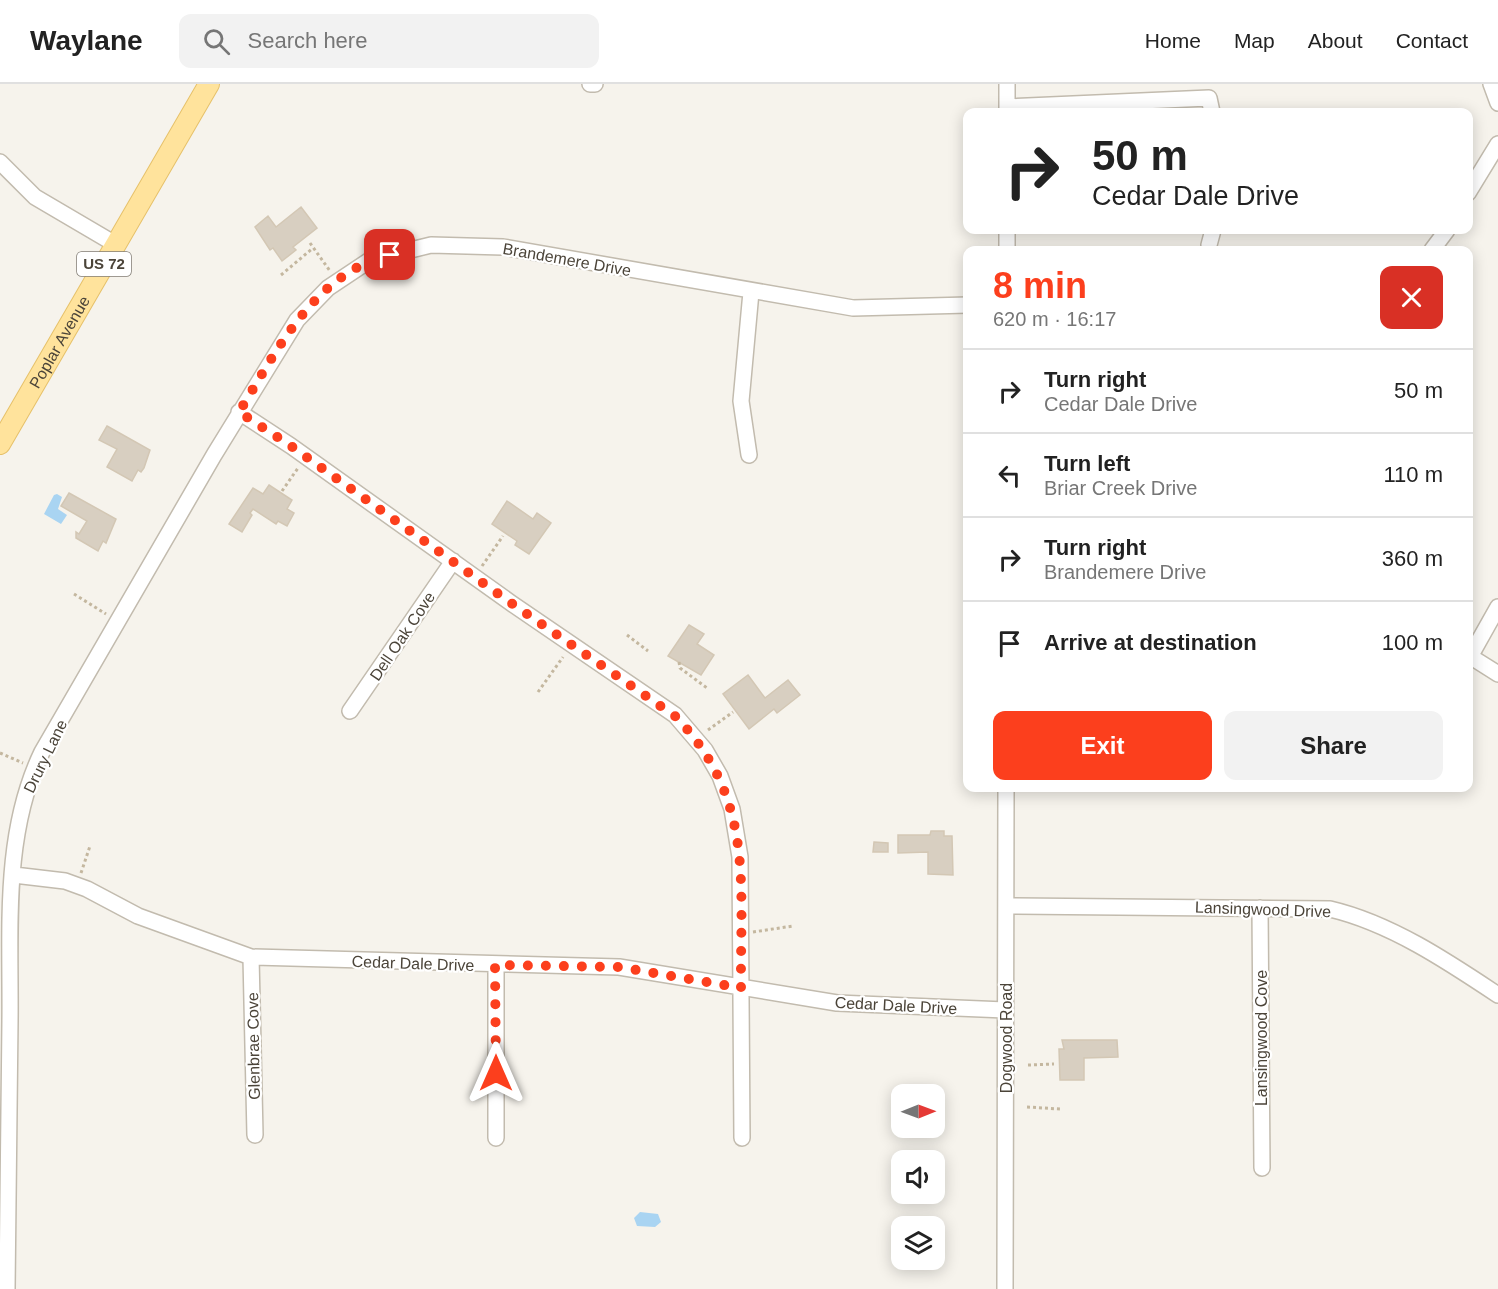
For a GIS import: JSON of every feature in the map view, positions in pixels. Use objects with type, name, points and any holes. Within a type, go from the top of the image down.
[{"type":"main road","name":"Poplar Avenue","points":[[0,444],[209,84]]},
{"type":"street","points":[[590,84],[595,84]]},
{"type":"street","points":[[1007,84],[1007,108]]},
{"type":"street","points":[[1491,84],[1498,102]]},
{"type":"street","points":[[1041,108],[1209,98],[1211,108]]},
{"type":"street","points":[[1473,185],[1498,144]]},
{"type":"street","points":[[0,162],[35,197],[115,244]]},
{"type":"street","points":[[1209,245],[1212,234]]},
{"type":"street","name":"Brandemere Drive","points":[[239,412],[297,320],[328,288],[370,260],[431,245],[503,247],[853,308],[963,305]]},
{"type":"street","points":[[749,455],[741,401],[751,292]]},
{"type":"street","points":[[239,412],[291,446],[675,716],[705,750],[720,776],[738,834],[742,1138]]},
{"type":"street","name":"Drury Lane","points":[[7,1289],[4,1149],[18,819],[34,770],[239,412]]},
{"type":"street","name":"Dell Oak Cove","points":[[350,711],[453,561]]},
{"type":"street","points":[[1473,650],[1498,607]]},
{"type":"street","points":[[1473,657],[1498,674]]},
{"type":"street","name":"Dogwood Road","points":[[1005,1289],[1006,792]]},
{"type":"street","name":"Cedar Dale Drive","points":[[14,875],[65,881],[87,889],[138,916],[251,957],[619,967],[741,988],[869,1006],[1005,1010]]},
{"type":"street","name":"Lansingwood Drive","points":[[1007,906],[1330,909],[1359,916],[1451,964],[1498,995]]},
{"type":"street","name":"Lansingwood Cove","points":[[1260,908],[1262,1168]]},
{"type":"street","name":"Glenbrae Cove","points":[[251,957],[255,1135]]},
{"type":"street","points":[[495,965],[496,1138]]},
{"type":"path","points":[[310,243],[332,273]]},
{"type":"path","points":[[281,275],[313,248]]},
{"type":"path","points":[[282,491],[299,465]]},
{"type":"path","points":[[482,567],[503,536]]},
{"type":"path","points":[[74,594],[108,616]]},
{"type":"path","points":[[627,635],[648,651]]},
{"type":"path","points":[[538,692],[566,653]]},
{"type":"path","points":[[679,662],[680,668],[707,688]]},
{"type":"path","points":[[704,733],[733,712]]},
{"type":"path","points":[[0,753],[25,763]]},
{"type":"path","points":[[80,874],[90,846]]},
{"type":"path","points":[[751,932],[793,926]]},
{"type":"path","points":[[1028,1065],[1054,1064]]},
{"type":"path","points":[[1027,1107],[1060,1109]]},
{"type":"water","points":[[54,495],[62,497],[58,509],[67,515],[61,524],[44,514]]},
{"type":"water","points":[[640,1212],[658,1214],[661,1222],[655,1227],[637,1226],[634,1218]]},
{"type":"building","points":[[301,207],[317,228],[293,247],[296,250],[282,261],[273,248],[270,250],[255,227],[268,216],[276,227]]},
{"type":"building","points":[[107,426],[150,450],[144,468],[141,472],[138,470],[132,481],[107,467],[117,449],[99,440]]},
{"type":"building","points":[[269,485],[292,500],[287,509],[294,513],[287,526],[278,521],[276,524],[253,509],[242,532],[229,524],[253,488],[263,494]]},
{"type":"building","points":[[69,493],[116,519],[106,543],[103,541],[98,551],[76,538],[76,532],[79,534],[87,521],[61,506]]},
{"type":"building","points":[[507,501],[533,519],[537,513],[551,523],[529,554],[515,545],[517,541],[492,524]]},
{"type":"building","points":[[689,625],[704,634],[697,644],[714,655],[701,675],[668,656]]},
{"type":"building","points":[[748,675],[765,698],[788,680],[800,695],[777,713],[774,709],[749,729],[723,694]]},
{"type":"building","points":[[931,831],[944,831],[944,836],[952,836],[953,875],[928,874],[928,852],[898,853],[898,835],[930,835]]},
{"type":"building","points":[[874,842],[888,843],[888,852],[873,852]]},
{"type":"building","points":[[1062,1040],[1117,1040],[1118,1057],[1084,1058],[1084,1080],[1060,1080],[1059,1049],[1064,1049]]},
{"type":"route","points":[[390,255],[370,260],[328,288],[302,313],[239,412],[291,446],[511,603],[675,716],[705,750],[720,776],[732,808],[738,834],[741,988],[619,967],[495,965],[496,1073]]}]
